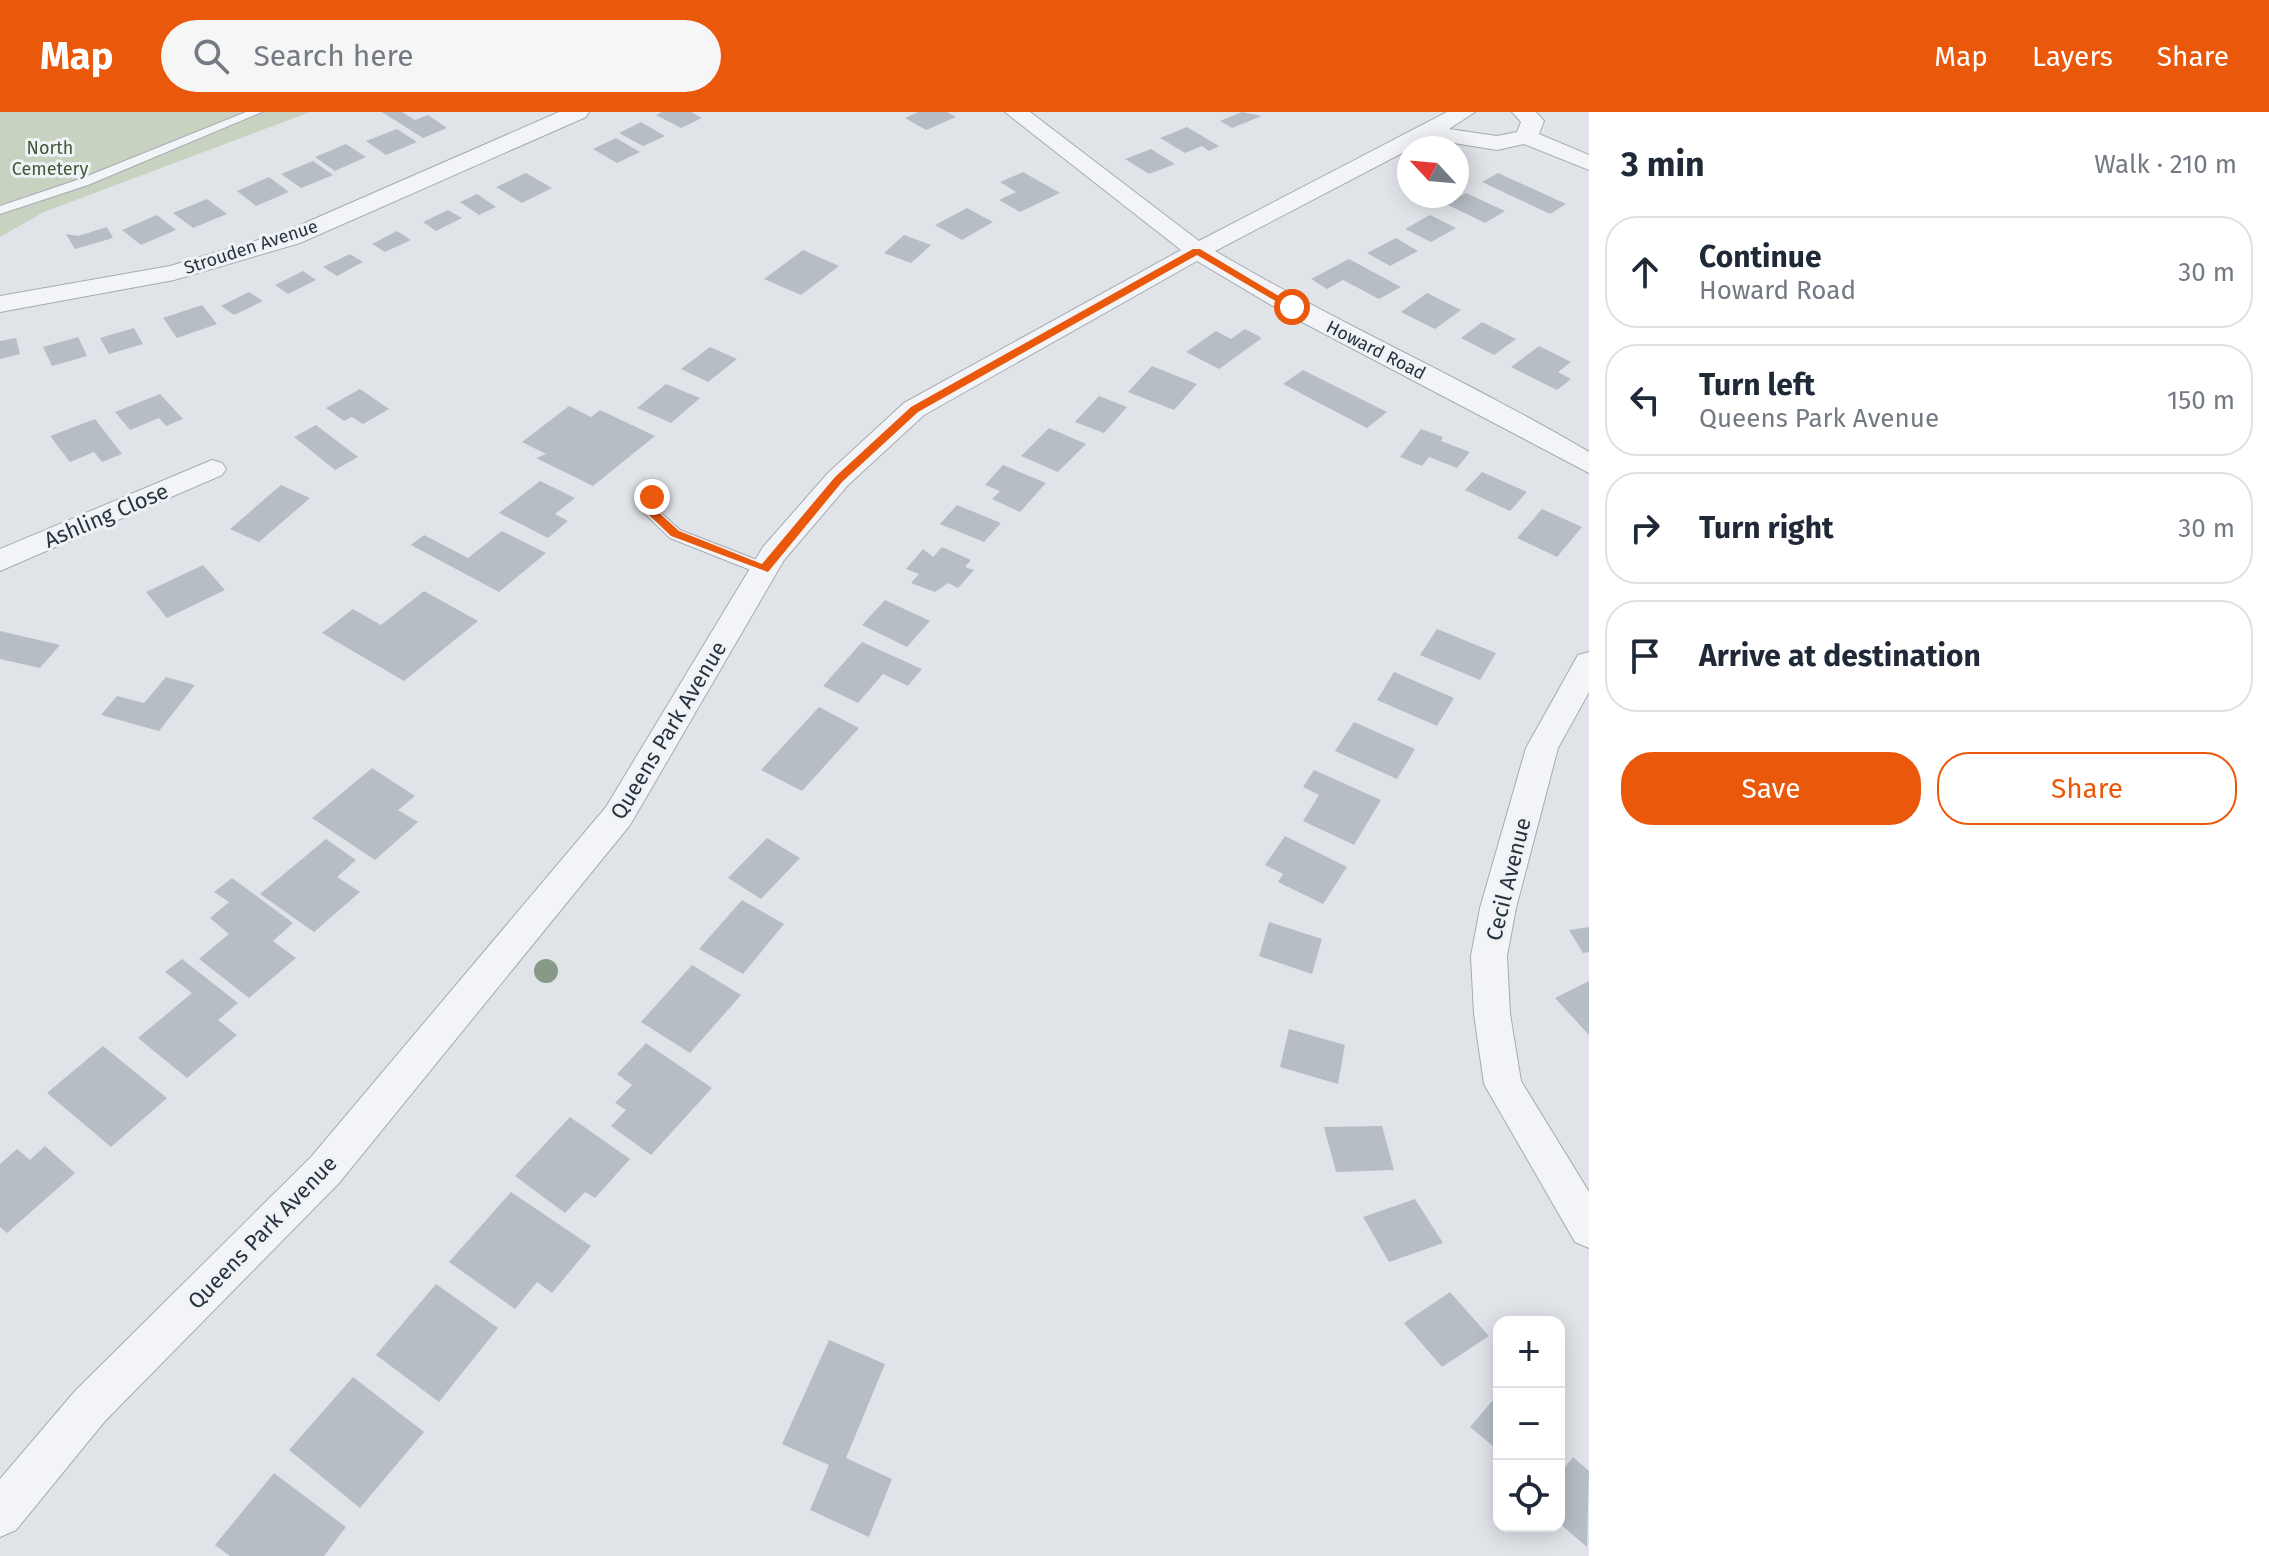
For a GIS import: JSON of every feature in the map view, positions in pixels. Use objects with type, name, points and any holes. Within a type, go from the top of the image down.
[{"type":"street","name":"Strouden Avenue","points":[[0,304],[174,273],[291,238],[578,112]]},
{"type":"street","name":"Howard Road","points":[[1016,112],[1197,251],[1292,307],[1517,421],[1589,464]]},
{"type":"street","name":"Queens Park Avenue","points":[[0,1514],[90,1406],[325,1170],[618,816],[764,569],[838,479],[914,409],[1197,251],[1464,112]]},
{"type":"street","points":[[1523,112],[1533,121],[1526,137]]},
{"type":"street","points":[[1427,132],[1497,143],[1526,137],[1589,163]]},
{"type":"street","name":"Ashling Close","points":[[0,561],[212,469]]},
{"type":"street","name":"Cecil Avenue","points":[[1589,663],[1542,748],[1498,908],[1489,956],[1492,1014],[1503,1084],[1589,1229]]},
{"type":"lane","points":[[0,210],[84,182],[256,112]]},
{"type":"lane","points":[[652,497],[651,512],[675,534],[764,569]]},
{"type":"green space","name":"North Cemetery","points":[[0,112],[310,112],[44,212],[0,237]]},
{"type":"building","points":[[382,112],[402,112],[415,120],[428,115],[447,128],[423,138]]},
{"type":"building","points":[[662,112],[691,112],[702,118],[681,128],[656,115]]},
{"type":"building","points":[[918,112],[947,112],[956,117],[926,130],[905,118]]},
{"type":"building","points":[[1242,112],[1262,116],[1232,128],[1220,121]]},
{"type":"building","points":[[641,122],[665,136],[643,146],[619,133]]},
{"type":"building","points":[[1187,127],[1219,146],[1209,151],[1202,146],[1185,153],[1160,138]]},
{"type":"building","points":[[397,129],[417,142],[386,155],[366,141]]},
{"type":"building","points":[[616,138],[640,152],[617,163],[593,149]]},
{"type":"building","points":[[346,144],[366,157],[335,171],[315,157]]},
{"type":"building","points":[[1151,149],[1175,164],[1149,174],[1125,159]]},
{"type":"building","points":[[313,161],[333,175],[301,188],[281,174]]},
{"type":"building","points":[[1023,172],[1060,193],[1020,212],[999,200],[1016,192],[1000,182]]},
{"type":"building","points":[[526,173],[552,188],[522,203],[496,187]]},
{"type":"building","points":[[1498,173],[1566,204],[1550,214],[1482,182]]},
{"type":"building","points":[[269,177],[289,192],[256,206],[237,191]]},
{"type":"building","points":[[477,194],[496,207],[479,215],[460,202]]},
{"type":"building","points":[[1469,194],[1505,211],[1485,223],[1454,208],[1469,208]]},
{"type":"building","points":[[207,199],[227,214],[193,228],[173,213]]},
{"type":"building","points":[[967,208],[993,222],[962,240],[935,225]]},
{"type":"building","points":[[448,210],[462,218],[436,231],[423,222]]},
{"type":"building","points":[[157,215],[176,230],[141,245],[122,230]]},
{"type":"building","points":[[1430,215],[1456,228],[1431,242],[1405,229]]},
{"type":"building","points":[[107,227],[113,238],[75,249],[66,234],[78,236]]},
{"type":"building","points":[[397,231],[411,240],[385,252],[372,244]]},
{"type":"building","points":[[904,235],[931,245],[911,263],[884,253]]},
{"type":"building","points":[[1396,238],[1418,251],[1390,266],[1367,253]]},
{"type":"building","points":[[803,250],[839,266],[801,295],[764,279]]},
{"type":"building","points":[[350,254],[363,262],[337,276],[323,267]]},
{"type":"building","points":[[1349,259],[1401,287],[1379,299],[1343,280],[1327,289],[1311,279]]},
{"type":"building","points":[[303,271],[316,280],[288,294],[275,285]]},
{"type":"building","points":[[249,292],[263,301],[234,315],[221,306]]},
{"type":"building","points":[[1427,293],[1461,310],[1435,329],[1401,312]]},
{"type":"building","points":[[202,305],[217,324],[177,338],[163,318]]},
{"type":"building","points":[[1482,322],[1516,339],[1494,355],[1461,338]]},
{"type":"building","points":[[134,328],[143,344],[109,354],[100,338]]},
{"type":"building","points":[[1245,329],[1262,338],[1219,369],[1186,352],[1216,331],[1231,339]]},
{"type":"building","points":[[78,337],[87,356],[52,366],[43,347]]},
{"type":"building","points":[[16,338],[20,354],[0,359],[0,341]]},
{"type":"building","points":[[1539,346],[1571,362],[1558,372],[1571,379],[1557,390],[1511,367]]},
{"type":"building","points":[[710,347],[737,359],[708,382],[681,369]]},
{"type":"building","points":[[1152,366],[1197,384],[1174,410],[1128,392]]},
{"type":"building","points":[[1303,370],[1387,412],[1367,428],[1283,384]]},
{"type":"building","points":[[666,384],[700,398],[671,423],[637,408]]},
{"type":"building","points":[[360,389],[389,409],[363,424],[352,417],[344,421],[326,408]]},
{"type":"building","points":[[160,394],[183,419],[166,426],[159,418],[130,430],[115,412]]},
{"type":"building","points":[[1099,396],[1127,407],[1104,433],[1075,422]]},
{"type":"building","points":[[569,406],[591,417],[600,410],[655,436],[593,486],[536,458],[546,454],[522,442]]},
{"type":"building","points":[[95,419],[122,454],[102,462],[94,452],[70,462],[50,436]]},
{"type":"building","points":[[316,425],[358,457],[335,470],[294,437]]},
{"type":"building","points":[[1049,428],[1086,444],[1058,472],[1021,456]]},
{"type":"building","points":[[1421,429],[1470,452],[1457,468],[1429,457],[1422,466],[1400,457]]},
{"type":"building","points":[[1003,465],[1046,483],[1020,512],[992,499],[1000,491],[985,485]]},
{"type":"building","points":[[1482,472],[1527,492],[1510,511],[1465,490]]},
{"type":"building","points":[[540,481],[575,498],[555,514],[568,521],[548,538],[499,513]]},
{"type":"building","points":[[281,485],[310,498],[259,542],[230,529]]},
{"type":"building","points":[[957,505],[1001,523],[984,542],[940,524]]},
{"type":"building","points":[[1542,509],[1582,527],[1557,557],[1517,538]]},
{"type":"building","points":[[502,531],[546,553],[499,592],[411,545],[424,535],[468,558]]},
{"type":"building","points":[[942,547],[971,560],[965,567],[974,570],[958,588],[948,583],[935,592],[911,583],[919,574],[906,569],[923,549],[933,557]]},
{"type":"building","points":[[203,565],[225,590],[167,618],[146,592]]},
{"type":"building","points":[[424,591],[478,621],[404,681],[322,633],[353,609],[381,625]]},
{"type":"building","points":[[885,600],[930,621],[907,647],[862,625]]},
{"type":"building","points":[[1437,629],[1496,653],[1480,680],[1420,655]]},
{"type":"building","points":[[0,631],[60,645],[40,668],[0,659]]},
{"type":"building","points":[[862,642],[922,669],[908,686],[883,674],[858,703],[823,686]]},
{"type":"building","points":[[1394,672],[1454,698],[1437,726],[1377,700]]},
{"type":"building","points":[[166,677],[195,685],[159,731],[101,715],[117,696],[144,703]]},
{"type":"building","points":[[819,707],[859,728],[802,791],[761,770]]},
{"type":"building","points":[[1354,722],[1415,749],[1397,779],[1335,751]]},
{"type":"building","points":[[372,768],[415,796],[398,810],[418,822],[375,860],[312,818]]},
{"type":"building","points":[[1314,770],[1381,800],[1354,845],[1303,821],[1319,795],[1303,787]]},
{"type":"building","points":[[1285,836],[1347,867],[1323,904],[1278,882],[1283,874],[1265,865]]},
{"type":"building","points":[[767,838],[800,858],[761,899],[728,878]]},
{"type":"building","points":[[326,839],[356,860],[337,877],[360,892],[314,932],[260,894]]},
{"type":"building","points":[[232,878],[293,923],[273,941],[296,958],[249,998],[199,959],[229,934],[210,918],[229,902],[214,892]]},
{"type":"building","points":[[742,900],[784,924],[743,974],[699,949]]},
{"type":"building","points":[[1269,922],[1322,939],[1312,974],[1259,956]]},
{"type":"building","points":[[1589,927],[1589,952],[1583,953],[1569,930]]},
{"type":"building","points":[[182,959],[238,1003],[218,1020],[237,1035],[187,1078],[138,1038],[192,993],[165,972]]},
{"type":"building","points":[[692,965],[741,995],[690,1053],[641,1022]]},
{"type":"building","points":[[1589,981],[1589,1035],[1555,998]]},
{"type":"building","points":[[1289,1029],[1345,1045],[1338,1084],[1280,1067]]},
{"type":"building","points":[[646,1043],[712,1088],[651,1155],[611,1126],[626,1110],[615,1103],[632,1085],[617,1074]]},
{"type":"building","points":[[103,1046],[167,1098],[111,1147],[47,1093]]},
{"type":"building","points":[[570,1117],[630,1159],[595,1198],[585,1192],[565,1213],[515,1176]]},
{"type":"building","points":[[1382,1126],[1394,1170],[1336,1172],[1324,1127]]},
{"type":"building","points":[[45,1146],[75,1173],[7,1233],[0,1227],[0,1164],[17,1149],[30,1160]]},
{"type":"building","points":[[511,1192],[591,1246],[552,1293],[537,1282],[515,1309],[449,1262]]},
{"type":"building","points":[[1415,1199],[1443,1243],[1389,1262],[1363,1217]]},
{"type":"building","points":[[436,1284],[498,1328],[439,1402],[376,1355]]},
{"type":"building","points":[[1450,1292],[1489,1336],[1442,1367],[1404,1323]]},
{"type":"building","points":[[829,1340],[885,1364],[846,1458],[892,1479],[869,1537],[810,1510],[829,1465],[782,1444]]},
{"type":"building","points":[[353,1377],[424,1432],[360,1508],[289,1450]]},
{"type":"building","points":[[1493,1400],[1493,1446],[1470,1427]]},
{"type":"building","points":[[1573,1457],[1589,1471],[1587,1547],[1565,1528],[1565,1467]]},
{"type":"building","points":[[274,1473],[346,1527],[324,1556],[230,1556],[215,1545]]},
{"type":"route","points":[[652,497],[651,512],[675,534],[764,569],[773,554],[838,479],[914,409],[1197,251],[1292,307]]}]
